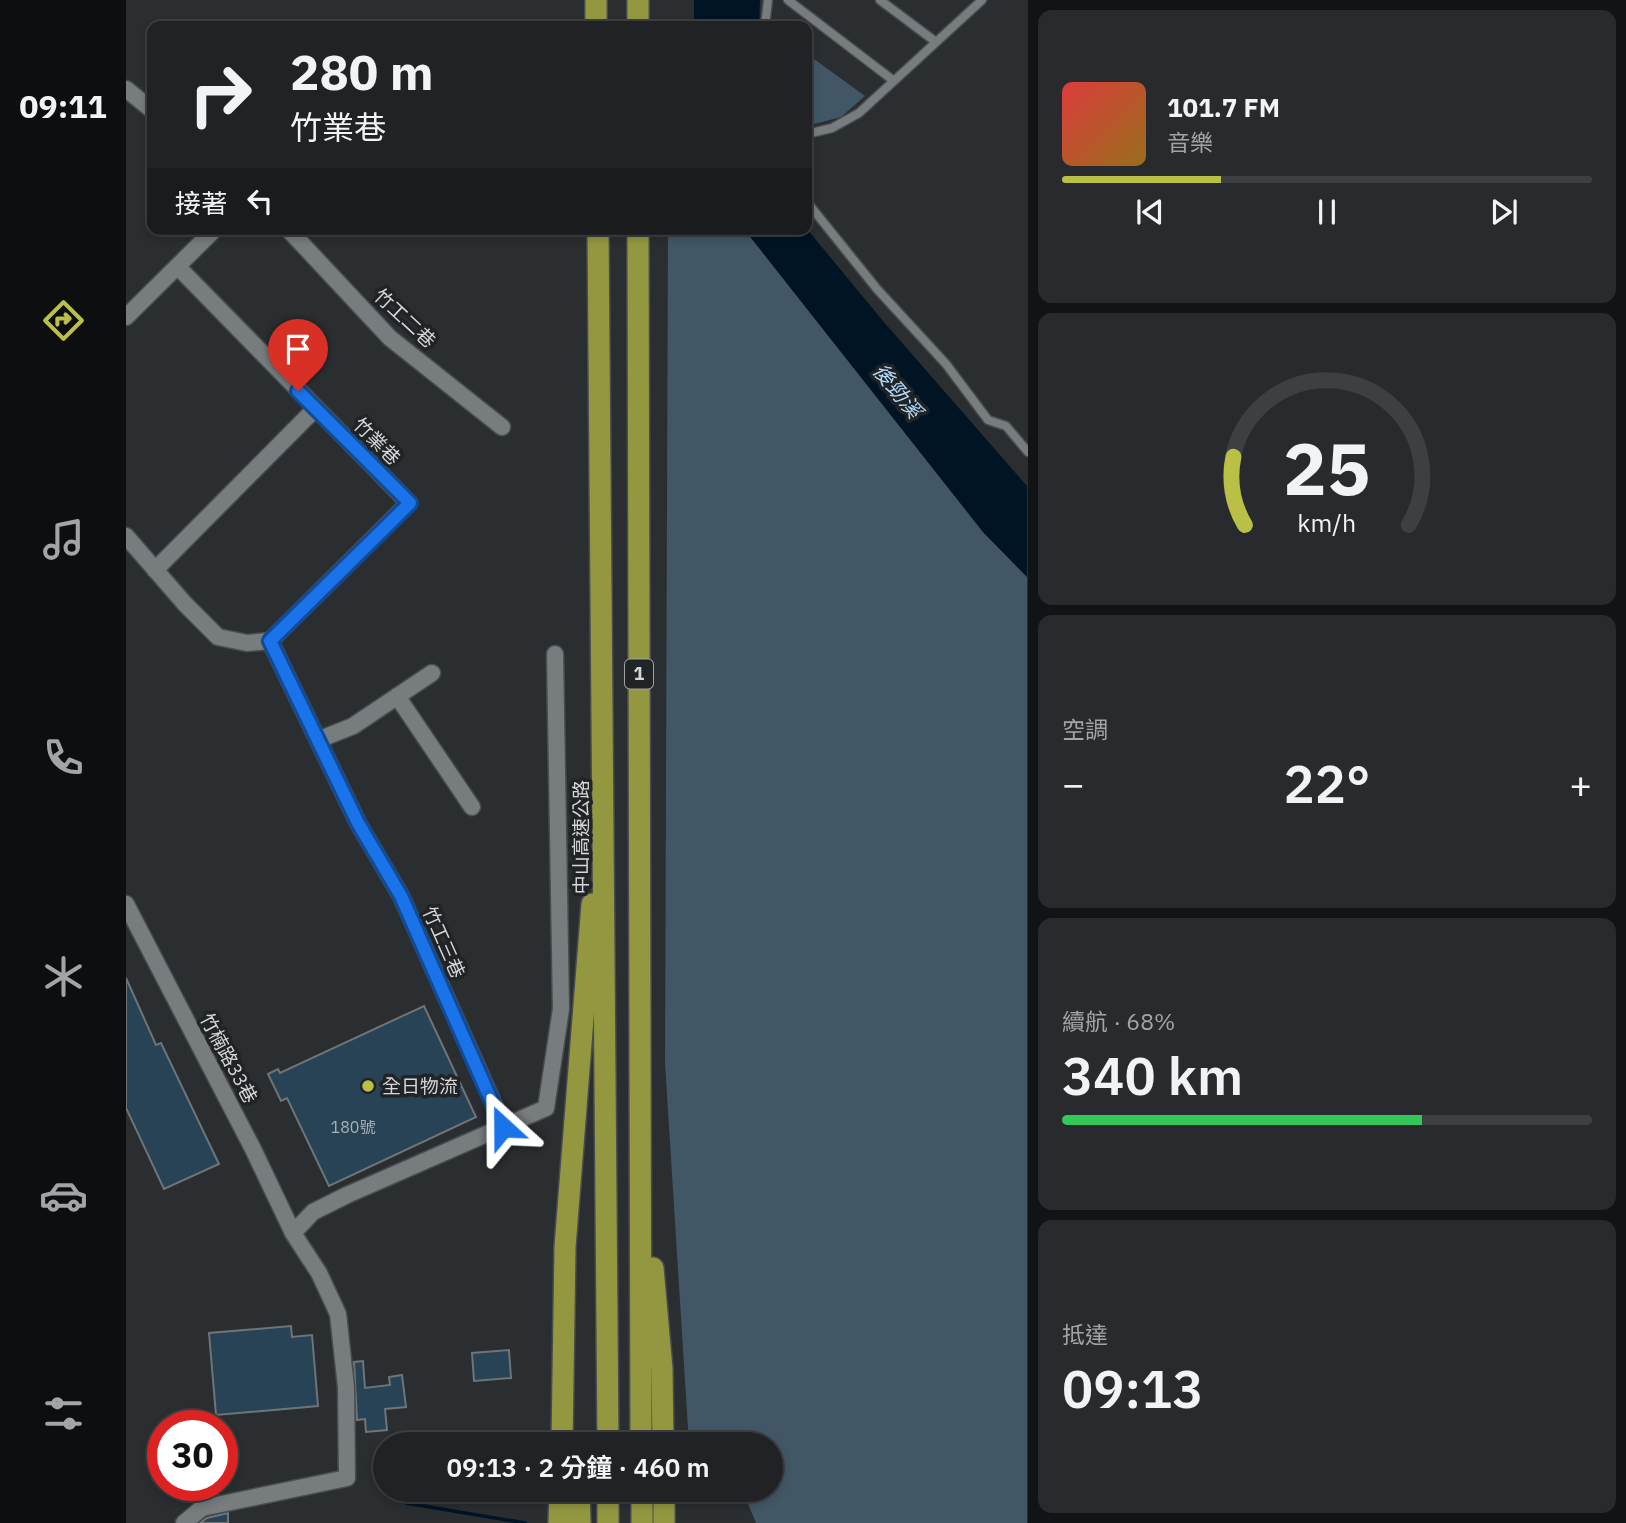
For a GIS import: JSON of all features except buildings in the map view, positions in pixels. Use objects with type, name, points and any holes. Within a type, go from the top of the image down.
[{"type":"highway","points":[[596,0],[596,21]]},
{"type":"highway","points":[[638,0],[638,21]]},
{"type":"highway","name":"中山高速公路","points":[[598,235],[608,1432]]},
{"type":"highway","name":"1","points":[[638,235],[642,1432]]},
{"type":"highway","points":[[562,1432],[565,1247],[603,737]]},
{"type":"highway","points":[[640,1119],[662,1369],[663,1432]]},
{"type":"highway","points":[[565,1326],[575,1432]]},
{"type":"highway","points":[[559,1523],[560,1502]]},
{"type":"highway","points":[[579,1502],[580,1523]]},
{"type":"highway","points":[[608,1502],[608,1523]]},
{"type":"highway","points":[[642,1502],[642,1523]]},
{"type":"highway","points":[[664,1502],[664,1523]]},
{"type":"street","points":[[126,89],[147,106]]},
{"type":"street","points":[[126,317],[209,235]]},
{"type":"street","name":"竹工二巷","points":[[294,235],[390,338],[502,427]]},
{"type":"street","name":"竹業巷","points":[[178,267],[410,503],[270,641]]},
{"type":"street","points":[[155,570],[315,409]]},
{"type":"street","points":[[126,536],[184,604],[218,637],[247,643],[270,641]]},
{"type":"street","name":"竹工三巷","points":[[270,641],[358,823],[401,896],[503,1127]]},
{"type":"street","points":[[293,1233],[313,1212],[546,1108],[561,1009],[555,654]]},
{"type":"street","points":[[318,740],[353,726],[432,673]]},
{"type":"street","points":[[397,696],[472,807]]},
{"type":"street","name":"竹楠路33巷","points":[[126,904],[293,1233],[319,1273],[338,1314],[346,1387],[347,1478],[202,1508],[184,1523]]},
{"type":"lane","points":[[766,21],[768,0]]},
{"type":"lane","points":[[788,0],[894,81]]},
{"type":"lane","points":[[880,0],[936,42]]},
{"type":"lane","points":[[812,133],[832,128],[859,113],[982,0]]},
{"type":"lane","points":[[812,208],[877,289],[946,364],[988,420],[1006,426],[1027,452]]},
{"type":"shaded area","points":[[812,58],[865,96],[841,117],[812,125]]},
{"type":"shaded area","points":[[668,235],[749,235],[983,532],[1027,577],[1027,1523],[756,1523],[747,1502],[783,1502],[783,1432],[688,1432],[665,1063]]},
{"type":"water","points":[[694,0],[760,0],[759,21],[694,21]]},
{"type":"water","name":"後勁溪","points":[[749,235],[812,235],[1027,486],[1027,577],[983,532]]},
{"type":"waterway","points":[[406,1503],[525,1523]]},
{"type":"place","name":"全日物流","points":[[368,1086]]},
{"type":"route","points":[[298,391],[410,503],[270,641],[358,823],[401,896],[503,1127]]}]
